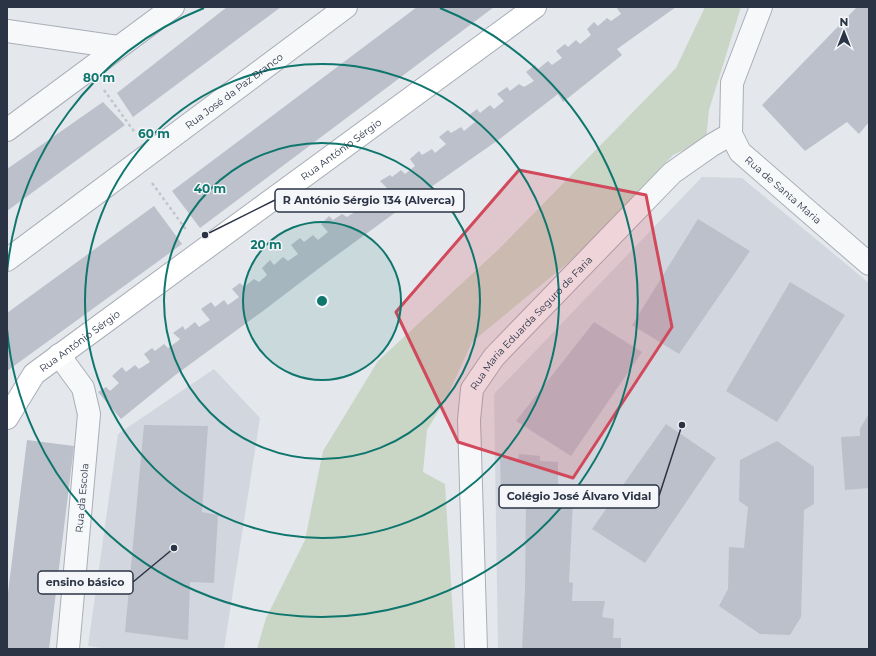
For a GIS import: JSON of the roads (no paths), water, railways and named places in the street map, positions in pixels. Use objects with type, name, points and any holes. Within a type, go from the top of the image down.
[{"type":"main road","name":"Rua António Sérgio","points":[[7,418],[34,374],[535,7]]},
{"type":"street","points":[[7,130],[173,7]]},
{"type":"street","name":"Rua José da Paz Branco","points":[[7,260],[346,7]]},
{"type":"street","name":"Rua de Santa Maria","points":[[760,7],[732,82],[731,134],[740,152],[869,264]]},
{"type":"street","points":[[7,31],[118,48]]},
{"type":"street","name":"Rua Maria Eduarda Seguro de Faria","points":[[476,649],[469,420],[472,389],[494,357],[672,173],[712,145],[731,134]]},
{"type":"street","name":"Rua da Escola","points":[[59,355],[83,388],[89,414],[68,649]]},
{"type":"place","name":"R António Sérgio 134 (Alverca)","points":[[205,235]]},
{"type":"place","name":"Colégio José Álvaro Vidal","points":[[682,425]]},
{"type":"place","name":"ensino básico","points":[[174,548]]}]
